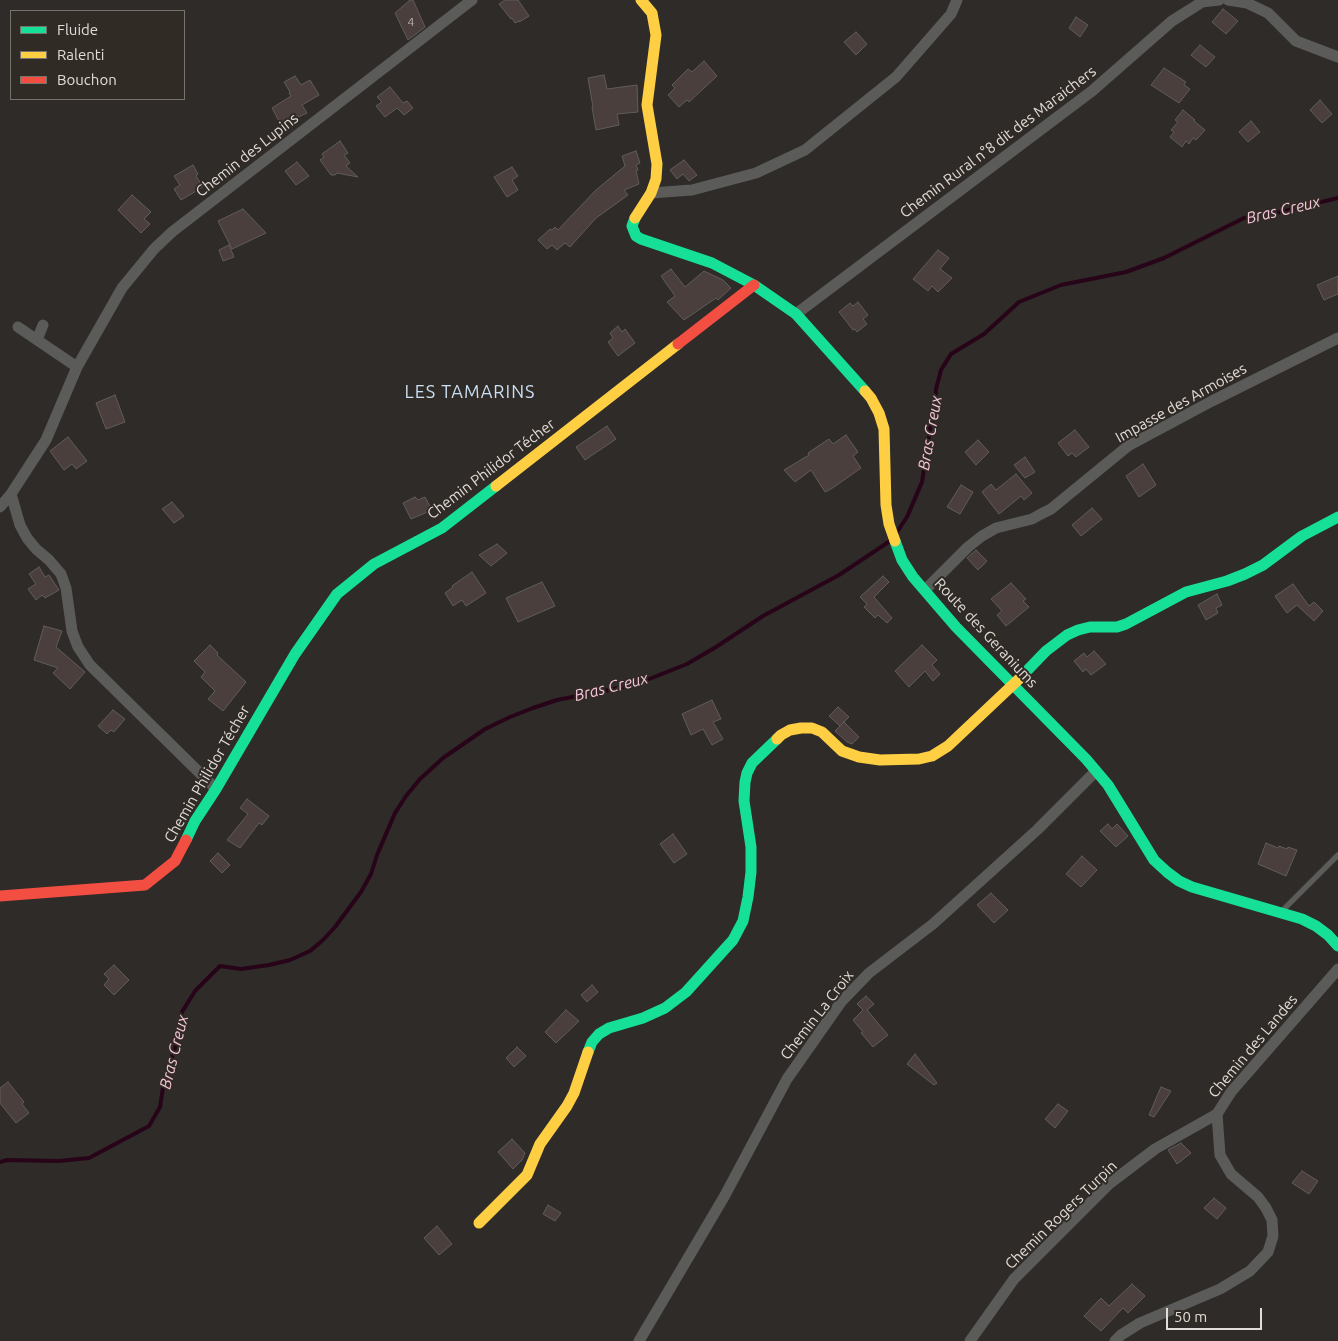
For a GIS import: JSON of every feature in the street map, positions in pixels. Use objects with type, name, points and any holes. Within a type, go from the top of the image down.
[{"type":"street","name":"Chemin des Lupins","points":[[4,500],[46,440],[77,367],[122,288],[154,248],[172,232],[472,0]]},
{"type":"street","name":"Route des Geraniums","points":[[641,0],[652,13],[656,35],[647,105],[657,164],[656,179],[652,193],[633,221],[632,226],[636,236],[712,263],[754,285],[796,314],[871,398],[879,413],[884,429],[886,506],[889,524],[902,560],[956,627],[1096,770],[1108,785],[1154,860],[1179,881],[1205,891],[1302,919],[1328,934],[1338,946]]},
{"type":"street","points":[[652,193],[692,190],[756,173],[805,150],[896,77],[951,14],[957,0]]},
{"type":"street","name":"Chemin Rural n°8 dit des Maraichers","points":[[796,314],[1092,91],[1172,22],[1202,2],[1219,0]]},
{"type":"street","points":[[1228,0],[1247,3],[1268,13],[1296,41],[1338,57]]},
{"type":"street","name":"Chemin Philidor Técher","points":[[0,896],[145,885],[174,861],[295,654],[338,594],[374,564],[442,528],[754,285]]},
{"type":"street","points":[[37,340],[43,325]]},
{"type":"street","points":[[18,327],[77,367]]},
{"type":"street","name":"Impasse des Armoises","points":[[925,590],[968,547],[982,536],[996,528],[1032,519],[1051,509],[1128,446],[1212,401],[1338,338]]},
{"type":"street","points":[[4,500],[27,538],[61,574],[66,588],[72,631],[78,647],[90,665],[216,789]]},
{"type":"street","points":[[480,1223],[527,1175],[540,1144],[574,1093],[592,1042],[599,1034],[609,1028],[643,1018],[665,1008],[686,992],[733,940],[743,921],[751,872],[751,847],[744,801],[747,773],[752,763],[781,734],[790,730],[812,728],[822,732],[842,751],[859,757],[880,760],[919,759],[932,756],[948,746],[1046,651],[1067,636],[1078,630],[1090,627],[1117,627],[1126,624],[1186,592],[1245,574],[1263,565],[1302,536],[1338,517]]},
{"type":"street","name":"Chemin La Croix","points":[[639,1341],[724,1197],[787,1079],[842,1002],[869,973],[933,924],[1029,837],[1096,770]]},
{"type":"street","name":"Chemin des Landes","points":[[1115,1341],[1140,1323],[1220,1289],[1250,1271],[1268,1252],[1273,1236],[1272,1220],[1258,1197],[1231,1174],[1220,1155],[1217,1114],[1231,1092],[1338,969]]},
{"type":"street","name":"Chemin Rogers Turpin","points":[[970,1341],[1014,1280],[1109,1184],[1155,1149],[1217,1114]]},
{"type":"lane","points":[[1281,912],[1338,855]]},
{"type":"building","points":[[410,0],[413,0],[425,27],[408,40],[395,13]]},
{"type":"building","points":[[505,0],[518,0],[529,16],[515,23],[499,4]]},
{"type":"building","points":[[1223,9],[1238,21],[1226,34],[1212,22]]},
{"type":"building","points":[[1076,17],[1088,25],[1080,37],[1069,28]]},
{"type":"building","points":[[856,32],[867,44],[856,55],[844,42]]},
{"type":"building","points":[[1200,45],[1215,57],[1206,67],[1191,55]]},
{"type":"building","points":[[704,61],[717,76],[689,102],[687,100],[679,107],[668,95],[675,88],[672,85],[688,69],[692,72]]},
{"type":"building","points":[[1164,68],[1186,82],[1184,85],[1190,89],[1179,103],[1151,85]]},
{"type":"building","points":[[604,75],[607,89],[637,85],[638,112],[617,114],[619,125],[596,130],[588,78]]},
{"type":"building","points":[[295,76],[301,85],[310,80],[319,95],[302,105],[307,113],[281,125],[272,108],[291,96],[284,82]]},
{"type":"building","points":[[390,87],[403,103],[407,101],[413,108],[404,115],[397,108],[385,117],[376,106],[382,102],[377,97]]},
{"type":"building","points":[[1320,100],[1332,114],[1322,123],[1310,110]]},
{"type":"building","points":[[1183,110],[1205,130],[1196,140],[1193,138],[1189,144],[1186,141],[1182,147],[1170,137],[1174,132],[1171,130],[1178,122],[1175,120]]},
{"type":"building","points":[[1251,121],[1260,132],[1248,142],[1239,132]]},
{"type":"building","points":[[340,141],[348,153],[344,155],[350,163],[346,166],[358,177],[337,173],[331,175],[320,160],[324,157],[322,154]]},
{"type":"building","points":[[636,151],[640,163],[636,165],[639,184],[624,190],[628,195],[596,218],[570,247],[565,243],[557,250],[552,245],[547,249],[538,240],[550,229],[552,230],[555,227],[558,230],[596,190],[625,166],[622,156]]},
{"type":"building","points":[[684,160],[697,175],[689,181],[683,174],[677,179],[670,170]]},
{"type":"building","points":[[297,162],[309,176],[296,185],[285,171]]},
{"type":"building","points":[[193,165],[198,174],[196,176],[203,187],[181,200],[174,189],[180,185],[174,176]]},
{"type":"building","points":[[512,167],[518,176],[512,180],[518,190],[507,197],[494,177]]},
{"type":"building","points":[[132,195],[151,212],[144,219],[150,224],[141,233],[118,210]]},
{"type":"building","points":[[243,209],[266,233],[232,249],[218,221]]},
{"type":"building","points":[[229,245],[234,257],[223,261],[219,250]]},
{"type":"building","points":[[938,250],[949,258],[940,269],[952,278],[938,292],[932,286],[928,291],[913,279]]},
{"type":"building","points":[[671,269],[685,287],[704,271],[723,280],[731,288],[718,300],[716,298],[684,320],[667,302],[675,296],[661,276]]},
{"type":"building","points":[[1338,276],[1338,294],[1324,300],[1317,285]]},
{"type":"building","points":[[858,302],[868,315],[863,319],[867,324],[857,332],[855,329],[853,330],[839,312],[850,303],[853,306]]},
{"type":"building","points":[[618,326],[622,332],[625,329],[635,343],[618,356],[608,342],[613,338],[610,333]]},
{"type":"building","points":[[115,395],[125,422],[106,429],[96,403]]},
{"type":"building","points":[[607,426],[616,439],[585,460],[576,447]]},
{"type":"building","points":[[1075,430],[1089,447],[1076,457],[1072,453],[1068,456],[1058,443]]},
{"type":"building","points":[[846,435],[858,452],[853,456],[861,468],[831,489],[825,492],[811,470],[795,482],[784,470],[809,455],[808,453],[829,439],[833,444]]},
{"type":"building","points":[[68,437],[87,461],[76,469],[72,464],[64,470],[50,451]]},
{"type":"building","points":[[978,440],[989,452],[976,465],[965,452]]},
{"type":"building","points":[[1025,457],[1035,472],[1025,478],[1014,465]]},
{"type":"building","points":[[1143,464],[1156,485],[1139,497],[1126,476]]},
{"type":"building","points":[[1016,474],[1032,493],[1024,500],[1021,496],[999,514],[982,492],[991,484],[996,490]]},
{"type":"building","points":[[961,485],[973,492],[960,514],[947,507]]},
{"type":"building","points":[[415,497],[418,500],[425,497],[432,510],[411,519],[403,503]]},
{"type":"building","points":[[172,502],[184,516],[174,523],[162,509]]},
{"type":"building","points":[[1092,508],[1102,519],[1081,536],[1072,525]]},
{"type":"building","points":[[497,544],[507,553],[491,566],[479,555]]},
{"type":"building","points":[[976,550],[987,561],[978,570],[967,558]]},
{"type":"building","points":[[39,567],[45,577],[49,575],[59,590],[45,598],[42,595],[36,600],[28,589],[36,584],[29,574]]},
{"type":"building","points":[[472,572],[486,593],[466,606],[462,600],[453,606],[445,593]]},
{"type":"building","points":[[883,576],[889,582],[874,597],[892,618],[887,623],[878,615],[875,618],[864,607],[867,604],[860,597]]},
{"type":"building","points":[[542,582],[555,606],[518,622],[506,598]]},
{"type":"building","points":[[1011,583],[1026,599],[1023,601],[1029,607],[1006,626],[997,615],[1002,611],[991,599]]},
{"type":"building","points":[[1293,584],[1309,606],[1314,602],[1323,611],[1314,621],[1297,605],[1287,613],[1275,596]]},
{"type":"building","points":[[1217,594],[1222,605],[1216,608],[1218,613],[1206,620],[1198,605]]},
{"type":"building","points":[[44,626],[62,631],[56,647],[85,672],[70,689],[53,673],[58,668],[34,660]]},
{"type":"building","points":[[210,645],[218,653],[217,655],[246,682],[223,711],[208,699],[215,691],[201,677],[205,672],[194,661]]},
{"type":"building","points":[[922,645],[937,660],[932,665],[940,674],[933,681],[925,671],[909,687],[895,671]]},
{"type":"building","points":[[1094,651],[1106,664],[1091,675],[1086,669],[1083,672],[1074,661],[1084,653],[1087,657]]},
{"type":"building","points":[[712,700],[721,719],[713,722],[723,739],[712,745],[703,729],[691,735],[682,714]]},
{"type":"building","points":[[838,707],[849,717],[840,726],[829,716]]},
{"type":"building","points":[[113,710],[125,719],[114,732],[111,730],[107,734],[98,726]]},
{"type":"building","points":[[844,722],[859,737],[852,744],[835,731]]},
{"type":"building","points":[[247,799],[269,816],[262,825],[259,823],[240,848],[227,840],[248,814],[240,808]]},
{"type":"building","points":[[1108,824],[1112,829],[1117,824],[1128,836],[1116,847],[1100,831]]},
{"type":"building","points":[[673,834],[687,854],[674,863],[660,844]]},
{"type":"building","points":[[1266,843],[1278,848],[1279,846],[1297,850],[1286,876],[1258,864]]},
{"type":"building","points":[[218,853],[230,865],[222,873],[210,861]]},
{"type":"building","points":[[1082,856],[1097,870],[1081,887],[1066,874]]},
{"type":"building","points":[[991,893],[1008,910],[994,923],[977,905]]},
{"type":"building","points":[[114,965],[129,980],[114,995],[104,985],[109,979],[104,974]]},
{"type":"building","points":[[592,985],[598,992],[587,1002],[581,995]]},
{"type":"building","points":[[866,996],[874,1004],[867,1010],[888,1035],[873,1047],[853,1020],[863,1010],[857,1004]]},
{"type":"building","points":[[566,1010],[579,1021],[556,1043],[545,1032]]},
{"type":"building","points":[[517,1047],[526,1056],[514,1067],[506,1058]]},
{"type":"building","points":[[915,1054],[937,1083],[934,1085],[907,1064]]},
{"type":"building","points":[[8,1082],[24,1102],[22,1104],[29,1113],[16,1123],[0,1103],[0,1088]]},
{"type":"building","points":[[1161,1087],[1171,1091],[1154,1117],[1149,1115]]},
{"type":"building","points":[[1058,1104],[1068,1111],[1055,1128],[1045,1119]]},
{"type":"building","points":[[512,1139],[525,1153],[522,1160],[513,1169],[498,1152]]},
{"type":"building","points":[[1181,1143],[1191,1153],[1177,1164],[1168,1150]]},
{"type":"building","points":[[1302,1171],[1318,1181],[1309,1194],[1292,1183]]},
{"type":"building","points":[[1214,1198],[1226,1208],[1217,1219],[1204,1208]]},
{"type":"building","points":[[548,1205],[561,1213],[555,1221],[543,1214]]},
{"type":"building","points":[[437,1226],[452,1244],[439,1255],[424,1238]]},
{"type":"building","points":[[1132,1284],[1145,1296],[1128,1313],[1123,1308],[1101,1331],[1084,1316],[1101,1298],[1109,1306]]},
{"type":"waterway","name":"Bras Creux","points":[[897,532],[907,517],[922,482],[930,429],[935,410],[936,389],[941,370],[951,354],[984,334],[1019,302],[1061,285],[1126,272],[1164,258],[1244,218],[1281,212],[1338,198]]},
{"type":"waterway","name":"Bras Creux","points":[[0,1162],[7,1160],[59,1161],[89,1158],[149,1126],[160,1107],[164,1081],[179,1036],[182,1012],[195,991],[220,966],[241,969],[290,960],[310,951],[323,940],[361,892],[371,874],[395,813],[406,796],[420,779],[443,758],[485,729],[533,708],[557,700],[634,685],[687,664],[763,616],[839,575],[890,541]]},
{"type":"traffic: fast","points":[[635,218],[632,226],[636,236],[641,239],[712,263],[754,285],[796,314],[865,391]]},
{"type":"traffic: fast","points":[[186,840],[195,821],[216,789],[295,654],[337,594],[374,564],[442,528],[496,486]]},
{"type":"traffic: fast","points":[[1019,679],[1046,651],[1067,635],[1090,627],[1117,627],[1126,624],[1186,592],[1245,574],[1263,565],[1302,536],[1338,517]]},
{"type":"traffic: fast","points":[[895,541],[902,560],[913,577],[956,627],[1086,759],[1108,785],[1154,860],[1167,872],[1179,881],[1192,887],[1302,919],[1316,926],[1338,946]]},
{"type":"traffic: fast","points":[[588,1052],[592,1042],[599,1034],[609,1028],[643,1018],[665,1008],[686,992],[733,940],[743,921],[751,872],[751,847],[744,801],[745,782],[752,763],[777,739]]},
{"type":"traffic: slow","points":[[635,218],[651,193],[656,179],[657,164],[647,105],[656,35],[652,13],[641,0]]},
{"type":"traffic: slow","points":[[496,486],[678,344]]},
{"type":"traffic: slow","points":[[865,391],[879,413],[884,429],[886,505],[889,524],[895,541]]},
{"type":"traffic: slow","points":[[777,739],[790,730],[812,728],[822,732],[842,751],[859,757],[880,760],[919,759],[932,756],[948,746],[1019,679]]},
{"type":"traffic: slow","points":[[479,1223],[527,1175],[540,1144],[574,1093],[588,1052]]},
{"type":"traffic: jam","points":[[678,344],[754,285]]},
{"type":"traffic: jam","points":[[0,896],[145,885],[175,861],[186,840]]},
{"type":"district","name":"LES TAMARINS","points":[[470,392]]}]
